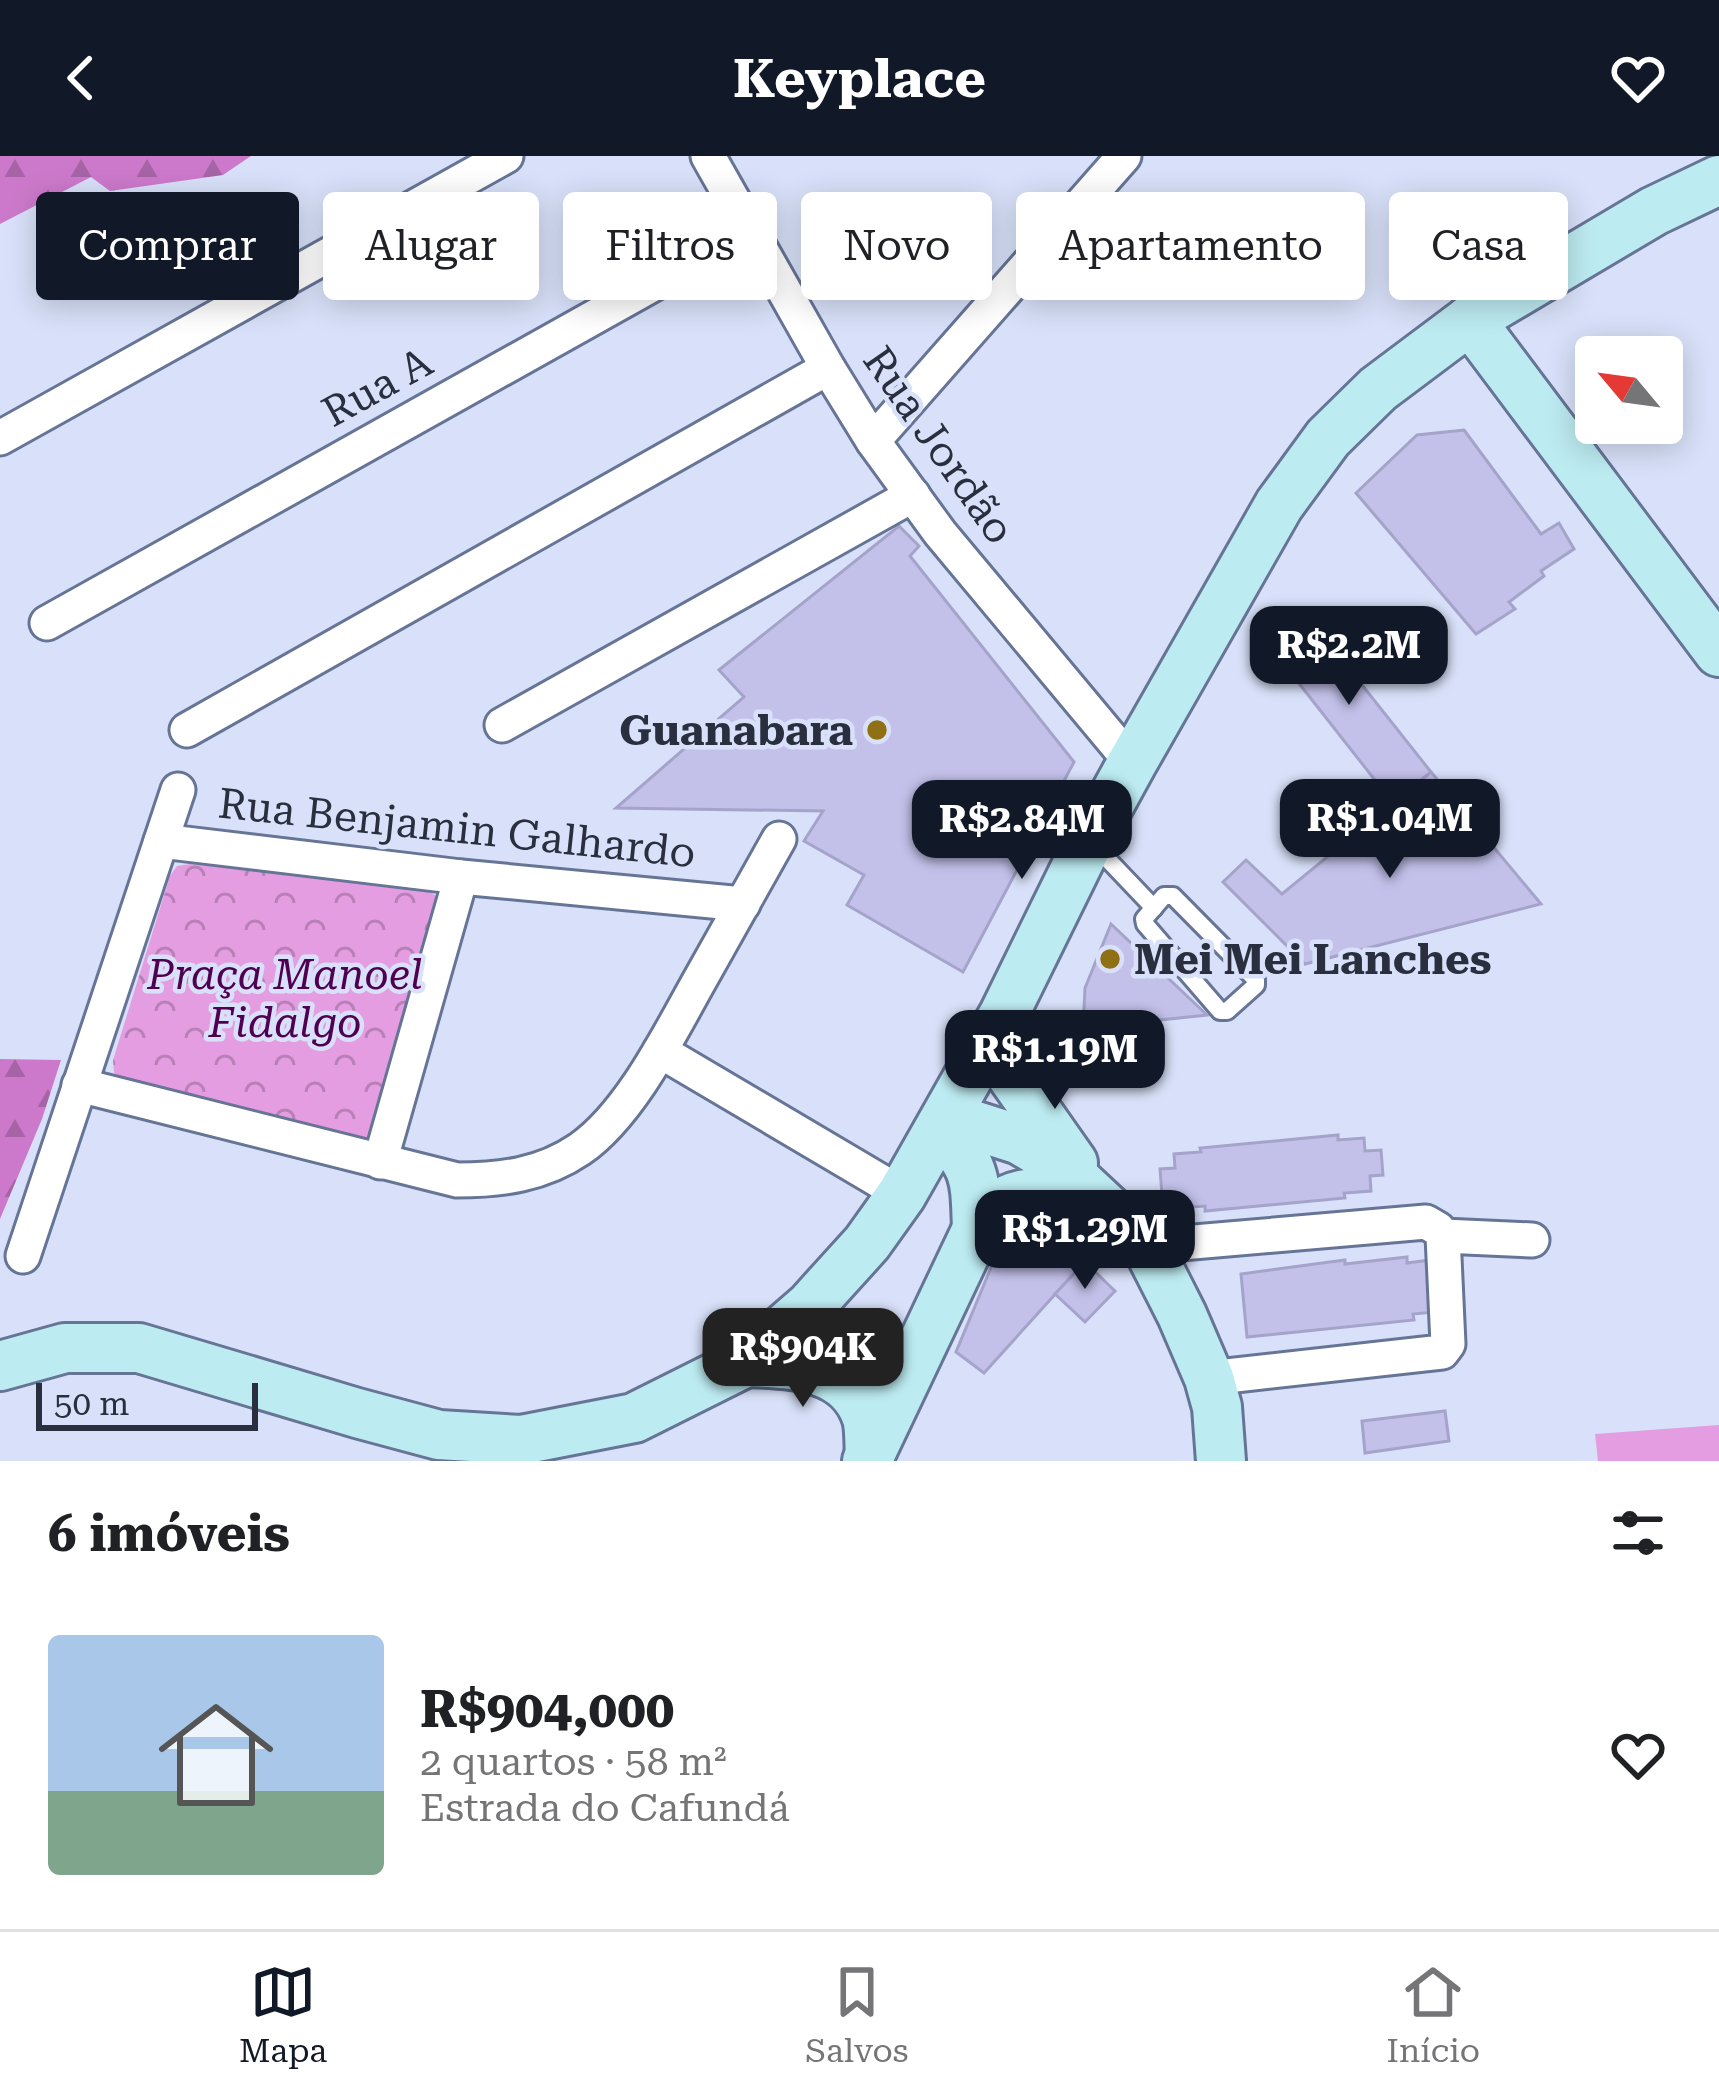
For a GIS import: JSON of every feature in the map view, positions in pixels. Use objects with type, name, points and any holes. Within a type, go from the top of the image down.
[{"type":"main road","points":[[1654,212],[1688,156]]},
{"type":"main road","points":[[0,1366],[65,1348],[139,1348],[439,1435],[521,1440],[634,1418],[746,1362],[810,1306],[867,1243],[902,1194],[945,1123],[1132,763],[1280,506],[1328,438],[1378,388],[1470,320],[1654,212],[1719,180]]},
{"type":"main road","points":[[1470,320],[1719,652]]},
{"type":"main road","points":[[988,1042],[1103,1206]]},
{"type":"main road","points":[[945,1123],[1020,1140],[1057,1162],[1147,1246],[1209,1378],[1217,1407],[1221,1461]]},
{"type":"main road","points":[[945,1123],[975,1178],[976,1229]]},
{"type":"main road","points":[[869,1458],[976,1229],[995,1207],[1041,1192],[1072,1195],[1103,1206]]},
{"type":"main road","points":[[746,1362],[801,1364],[832,1376],[856,1396],[867,1419],[869,1458]]},
{"type":"street","points":[[0,438],[506,156]]},
{"type":"street","points":[[873,441],[1124,156]]},
{"type":"street","name":"Rua Jordão","points":[[712,158],[730,192]]},
{"type":"street","name":"Rua Jordão","points":[[777,278],[873,441],[940,533],[1132,763]]},
{"type":"street","name":"Rua A","points":[[47,622],[624,300]]},
{"type":"street","points":[[188,730],[828,368]]},
{"type":"street","points":[[502,725],[913,495]]},
{"type":"street","points":[[22,1256],[178,790]]},
{"type":"street","points":[[79,1085],[457,1180],[498,1180],[545,1168],[581,1148],[614,1117],[660,1051],[779,839]]},
{"type":"street","name":"Rua Benjamin Galhardo","points":[[161,841],[743,904]]},
{"type":"street","points":[[380,1162],[461,877]]},
{"type":"street","points":[[660,1051],[902,1194]]},
{"type":"street","points":[[1147,1246],[1426,1222],[1443,1236],[1448,1344],[1442,1352],[1209,1378]]},
{"type":"street","points":[[1443,1236],[1532,1240]]},
{"type":"lane","points":[[1089,841],[1154,908]]},
{"type":"lane","points":[[1164,896],[1173,896],[1256,985],[1227,1011],[1220,1011],[1145,924],[1154,908],[1164,896]]},
{"type":"green space","points":[[0,156],[251,156],[223,175],[110,191],[91,177],[62,192],[36,192],[36,205],[0,224]]},
{"type":"green space","name":"Praça Manoel Fidalgo","points":[[177,866],[422,887],[435,895],[441,912],[372,1143],[123,1081],[114,1073],[113,1060],[170,876]]},
{"type":"green space","points":[[0,1059],[61,1060],[0,1219]]},
{"type":"green space","points":[[1719,1425],[1719,1461],[1598,1461],[1595,1434]]},
{"type":"building","points":[[1464,430],[1541,534],[1559,523],[1574,549],[1541,571],[1544,576],[1509,602],[1515,609],[1476,634],[1356,493],[1417,435]]},
{"type":"building","name":"Guanabara","points":[[899,526],[919,546],[910,556],[1074,762],[963,972],[847,905],[864,875],[804,841],[823,811],[616,808],[744,697],[719,670]]},
{"type":"building","points":[[1305,613],[1431,772],[1393,803],[1268,644]]},
{"type":"building","points":[[1431,772],[1541,904],[1305,964],[1223,882],[1246,860],[1282,894]]},
{"type":"building","points":[[1111,924],[1207,1015],[1083,1028],[1085,988]]},
{"type":"building","points":[[1338,1135],[1338,1140],[1364,1138],[1365,1151],[1381,1150],[1383,1175],[1370,1176],[1371,1191],[1344,1193],[1345,1198],[1205,1211],[1205,1206],[1179,1208],[1178,1194],[1162,1195],[1160,1169],[1175,1168],[1174,1154]]},
{"type":"building","points":[[1046,1215],[1069,1222],[1097,1248],[984,1373],[956,1352],[1000,1246],[1018,1224]]},
{"type":"building","points":[[1407,1257],[1407,1263],[1430,1260],[1435,1312],[1413,1314],[1414,1320],[1247,1337],[1241,1274]]},
{"type":"building","points":[[1085,1262],[1115,1291],[1085,1322],[1055,1294]]},
{"type":"building","points":[[1445,1411],[1449,1441],[1365,1453],[1362,1421]]},
{"type":"place","name":"Guanabara","points":[[877,730]]},
{"type":"place","name":"Mei Mei Lanches","points":[[1110,959]]}]
